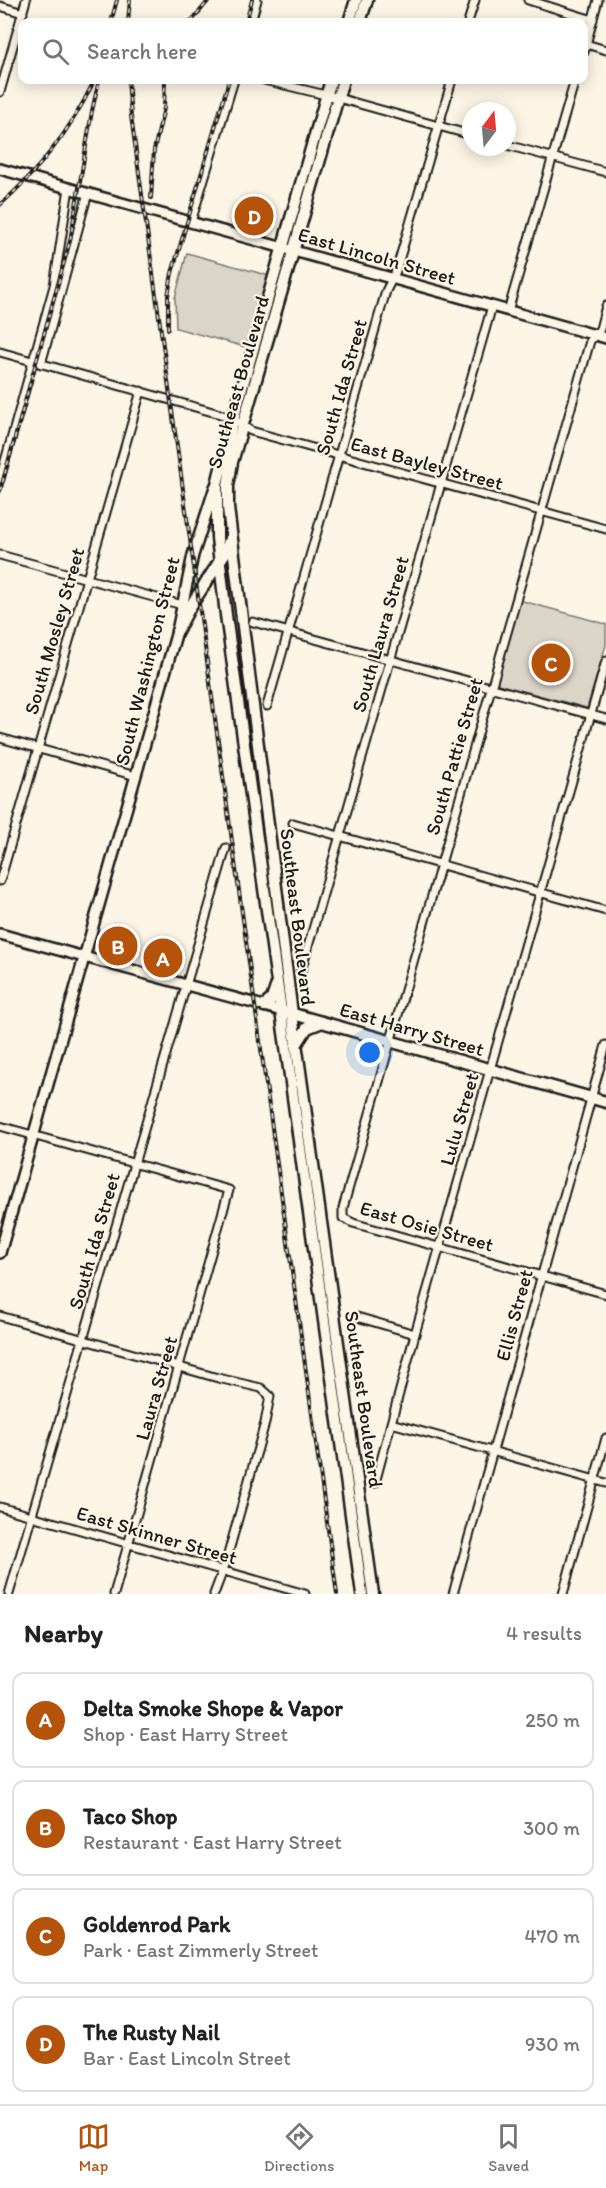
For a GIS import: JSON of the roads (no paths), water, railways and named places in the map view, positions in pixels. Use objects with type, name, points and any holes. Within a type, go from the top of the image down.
[{"type":"main road","points":[[350,18],[356,0]]},
{"type":"main road","points":[[361,18],[367,0]]},
{"type":"main road","name":"South Washington Street","points":[[217,484],[233,420],[330,84]]},
{"type":"main road","points":[[294,251],[343,84]]},
{"type":"main road","name":"Southeast Boulevard","points":[[294,251],[232,462],[228,486],[231,534],[287,1013],[362,1594]]},
{"type":"main road","name":"Southeast Boulevard","points":[[217,484],[219,564],[277,981],[296,1045],[373,1594]]},
{"type":"main road","points":[[177,631],[186,606],[219,564],[231,534]]},
{"type":"main road","points":[[264,1006],[275,994],[277,981]]},
{"type":"main road","name":"East Harry Street","points":[[287,1013],[606,1102]]},
{"type":"main road","points":[[296,1045],[307,1028],[322,1022]]},
{"type":"street","points":[[22,18],[26,0]]},
{"type":"street","points":[[251,18],[257,0]]},
{"type":"street","points":[[469,18],[475,0]]},
{"type":"street","points":[[528,0],[586,18]]},
{"type":"street","points":[[588,36],[598,0]]},
{"type":"street","points":[[0,6],[23,13]]},
{"type":"street","points":[[588,19],[592,20]]},
{"type":"street","points":[[0,92],[18,30]]},
{"type":"street","points":[[588,48],[606,50]]},
{"type":"street","points":[[191,222],[233,84]]},
{"type":"street","points":[[281,84],[462,133]]},
{"type":"street","name":"South Ida Street","points":[[267,706],[386,291],[396,272],[451,84]]},
{"type":"street","points":[[508,311],[575,84]]},
{"type":"street","points":[[516,147],[606,172]]},
{"type":"street","name":"East Lincoln Street","points":[[0,169],[606,338]]},
{"type":"street","points":[[37,363],[54,286],[69,188]]},
{"type":"street","points":[[0,479],[88,193]]},
{"type":"street","name":"South Laura Street","points":[[301,971],[492,306]]},
{"type":"street","name":"South Pattie Street","points":[[343,1218],[343,1208],[490,687],[590,341],[600,329],[606,306]]},
{"type":"street","name":"East Bayley Street","points":[[0,352],[227,416],[251,431],[606,529]]},
{"type":"street","name":"South Mosley Street","points":[[0,881],[141,391]]},
{"type":"street","name":"South Washington Street","points":[[186,606],[193,555],[217,484]]},
{"type":"street","points":[[0,555],[186,606]]},
{"type":"street","points":[[253,622],[606,720]]},
{"type":"street","name":"South Washington Street","points":[[0,1253],[177,631]]},
{"type":"street","name":"Lulu Street","points":[[375,1483],[415,1334],[606,662]]},
{"type":"street","points":[[0,738],[136,776]]},
{"type":"street","points":[[293,823],[606,911]]},
{"type":"street","name":"South Ida Street","points":[[9,1594],[226,848]]},
{"type":"street","name":"East Harry Street","points":[[0,934],[287,1013]]},
{"type":"street","name":"Ellis Street","points":[[453,1594],[606,1045]]},
{"type":"street","points":[[0,1126],[133,1164]]},
{"type":"street","name":"Laura Street","points":[[114,1594],[229,1190],[133,1164]]},
{"type":"street","name":"East Osie Street","points":[[343,1218],[352,1223],[606,1294]]},
{"type":"street","points":[[0,1316],[261,1388],[270,1396],[265,1423],[214,1594]]},
{"type":"street","points":[[357,1317],[415,1334]]},
{"type":"street","points":[[391,1423],[606,1483]]},
{"type":"street","points":[[563,1594],[606,1438]]},
{"type":"street","name":"East Skinner Street","points":[[0,1507],[305,1594]]},
{"type":"railway","points":[[112,18],[117,0]]},
{"type":"railway","points":[[128,18],[130,0]]},
{"type":"railway","points":[[194,18],[209,0]]},
{"type":"railway","points":[[247,18],[252,0]]},
{"type":"railway","points":[[0,491],[70,241],[98,84]]},
{"type":"railway","points":[[128,84],[337,1594]]},
{"type":"railway","points":[[151,198],[154,150],[164,108],[165,84]]},
{"type":"railway","points":[[168,329],[168,296],[172,273],[228,84]]},
{"type":"railway","points":[[0,205],[52,150],[74,118],[92,85]]},
{"type":"place","name":"The Rusty Nail","points":[[254,216]]},
{"type":"place","name":"Goldenrod Park","points":[[551,663]]},
{"type":"place","name":"Taco Shop","points":[[118,946]]},
{"type":"place","name":"Delta Smoke Shope & Vapor","points":[[163,958]]}]
